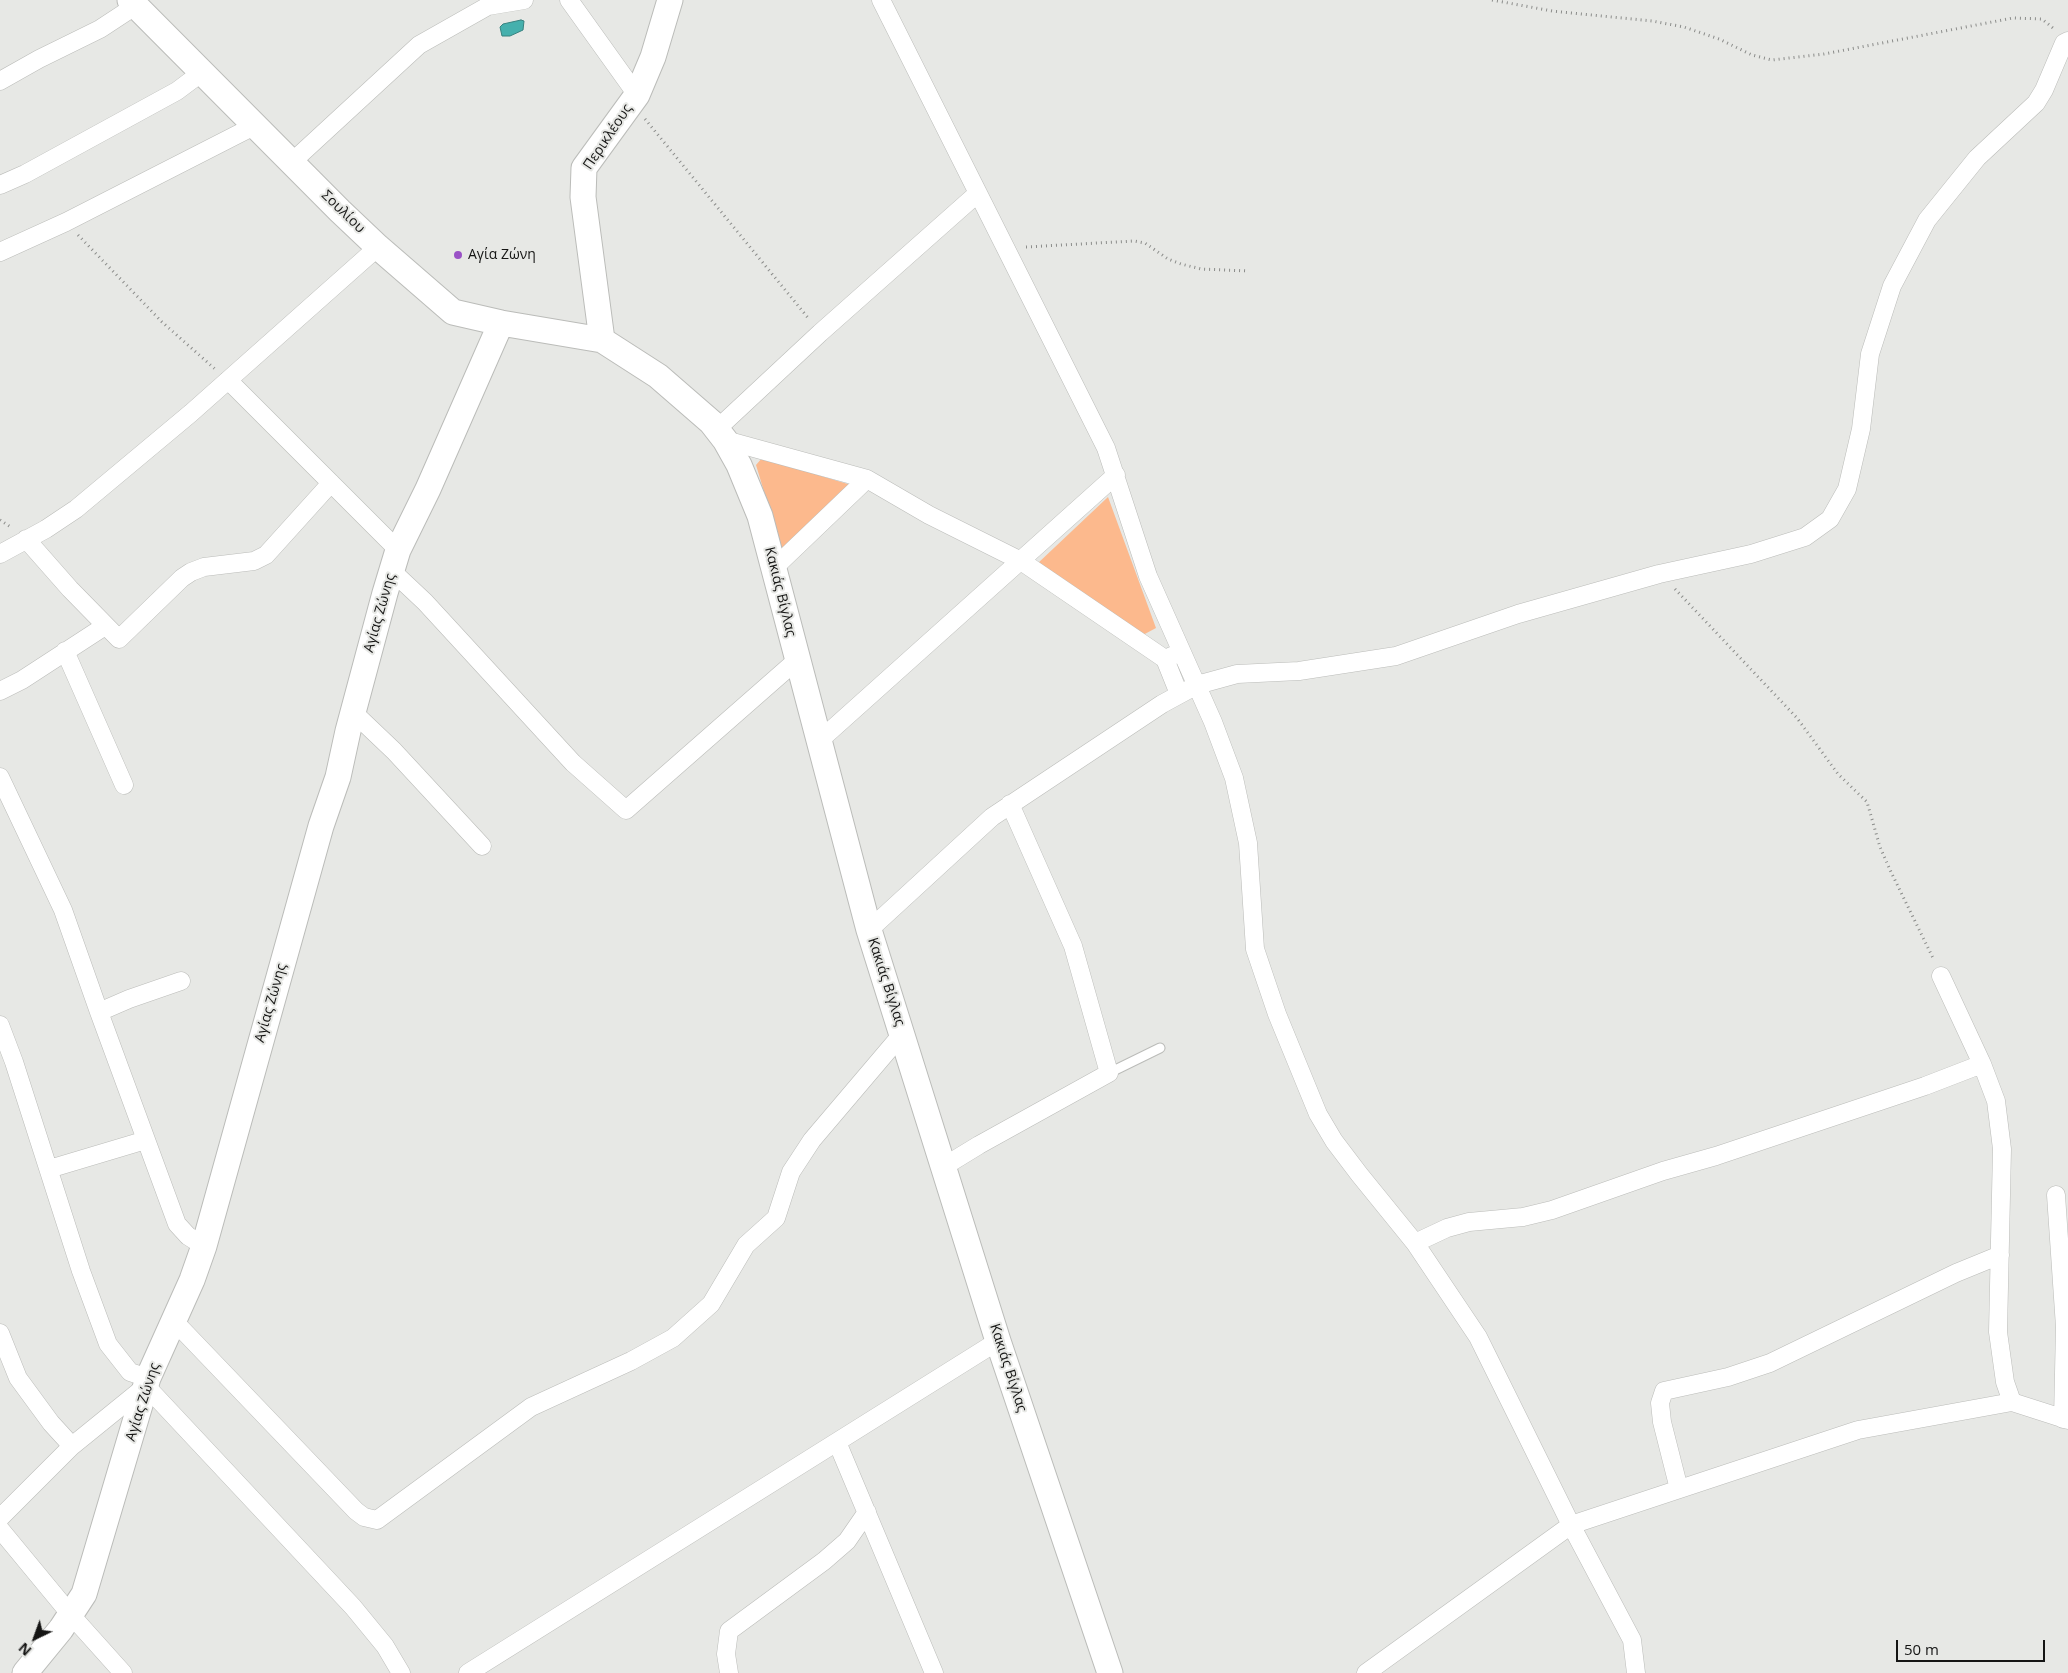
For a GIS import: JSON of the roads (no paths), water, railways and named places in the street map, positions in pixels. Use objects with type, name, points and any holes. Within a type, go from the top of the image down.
[{"type":"street","points":[[292,162],[419,45],[488,6],[524,0]]},
{"type":"street","points":[[569,0],[634,99]]},
{"type":"street","name":"Περικλέους","points":[[602,340],[583,196],[584,168],[634,99],[653,57],[670,0]]},
{"type":"street","points":[[882,0],[1093,419],[1116,475],[1148,576],[1197,686],[1234,778],[1248,843],[1255,949],[1298,1069],[1318,1114],[1334,1141],[1415,1243],[1478,1337],[1571,1525],[1632,1640],[1636,1673]]},
{"type":"street","points":[[0,80],[100,30],[133,3]]},
{"type":"street","name":"Σουλίου","points":[[133,3],[254,126],[378,247],[453,312],[500,323],[602,340]]},
{"type":"street","points":[[869,930],[977,830],[1010,804],[1179,694],[1197,686],[1237,674],[1299,671],[1396,656],[1518,614],[1659,574],[1751,554],[1805,537],[1830,519],[1847,489],[1861,429],[1870,354],[1892,286],[1927,220],[1977,158],[2036,103],[2066,42]]},
{"type":"street","points":[[0,185],[26,174],[177,91],[201,73]]},
{"type":"street","points":[[0,252],[66,222],[254,126]]},
{"type":"street","points":[[978,192],[820,333],[721,434],[867,478],[929,515],[1021,561],[1164,660],[1179,694]]},
{"type":"street","points":[[0,554],[46,529],[76,509],[228,380],[378,247]]},
{"type":"street","name":"Αγίας Ζώνης","points":[[25,1673],[71,1615],[84,1594],[147,1382],[204,1246],[321,826],[338,777],[353,712],[395,561],[500,323]]},
{"type":"street","name":"Κακιάς Βίγλας","points":[[602,340],[658,376],[721,434],[739,464],[751,492],[774,568],[869,930],[998,1341],[1110,1673]]},
{"type":"street","points":[[228,380],[331,483],[395,561],[425,602],[573,762],[626,810],[797,660]]},
{"type":"street","points":[[820,741],[1116,475]]},
{"type":"street","points":[[774,568],[867,478]]},
{"type":"street","points":[[26,539],[119,639],[182,578],[191,572],[204,566],[254,561],[266,555],[331,483]]},
{"type":"street","points":[[0,691],[22,680],[105,626]]},
{"type":"street","points":[[65,651],[124,785]]},
{"type":"street","points":[[1164,660],[1181,652]]},
{"type":"street","points":[[353,712],[394,751],[482,846]]},
{"type":"street","points":[[0,777],[64,910],[99,1012],[177,1224],[188,1236],[204,1246]]},
{"type":"street","points":[[943,1167],[979,1144],[1109,1074],[1073,946],[1010,804]]},
{"type":"street","points":[[1942,976],[1982,1064],[1996,1101],[2002,1149],[1998,1332],[2005,1382],[2012,1402]]},
{"type":"street","points":[[99,1012],[129,999],[181,981]]},
{"type":"street","points":[[0,1025],[49,1169],[81,1271],[108,1344],[130,1372],[147,1382],[353,1607],[385,1646],[401,1673]]},
{"type":"street","points":[[174,1321],[356,1511],[364,1517],[377,1520],[531,1407],[631,1361],[673,1338],[711,1304],[746,1245],[776,1218],[791,1172],[812,1140],[902,1034]]},
{"type":"street","points":[[1415,1243],[1447,1228],[1470,1222],[1523,1217],[1552,1210],[1663,1171],[1716,1156],[1925,1086],[1982,1064]]},
{"type":"street","points":[[49,1169],[146,1140]]},
{"type":"street","points":[[1373,1671],[1571,1525],[1858,1430],[2012,1402],[2066,1420],[2065,1327],[2056,1195]]},
{"type":"street","points":[[1679,1489],[1662,1422],[1660,1403],[1664,1390],[1728,1377],[1770,1363],[1956,1273],[2000,1255]]},
{"type":"street","points":[[0,1334],[18,1378],[51,1423],[72,1446]]},
{"type":"street","points":[[468,1673],[998,1341]]},
{"type":"street","points":[[0,1518],[72,1446],[147,1382]]},
{"type":"street","points":[[838,1442],[934,1673]]},
{"type":"street","points":[[729,1673],[726,1654],[729,1631],[824,1561],[847,1541],[867,1512]]},
{"type":"street","points":[[0,1529],[71,1615],[123,1673]]},
{"type":"lane","points":[[1109,1074],[1160,1048]]},
{"type":"water","points":[[524,21],[523,30],[510,36],[502,36],[500,27],[503,24]]},
{"type":"place","name":"Αγία Ζώνη","points":[[458,255]]}]
